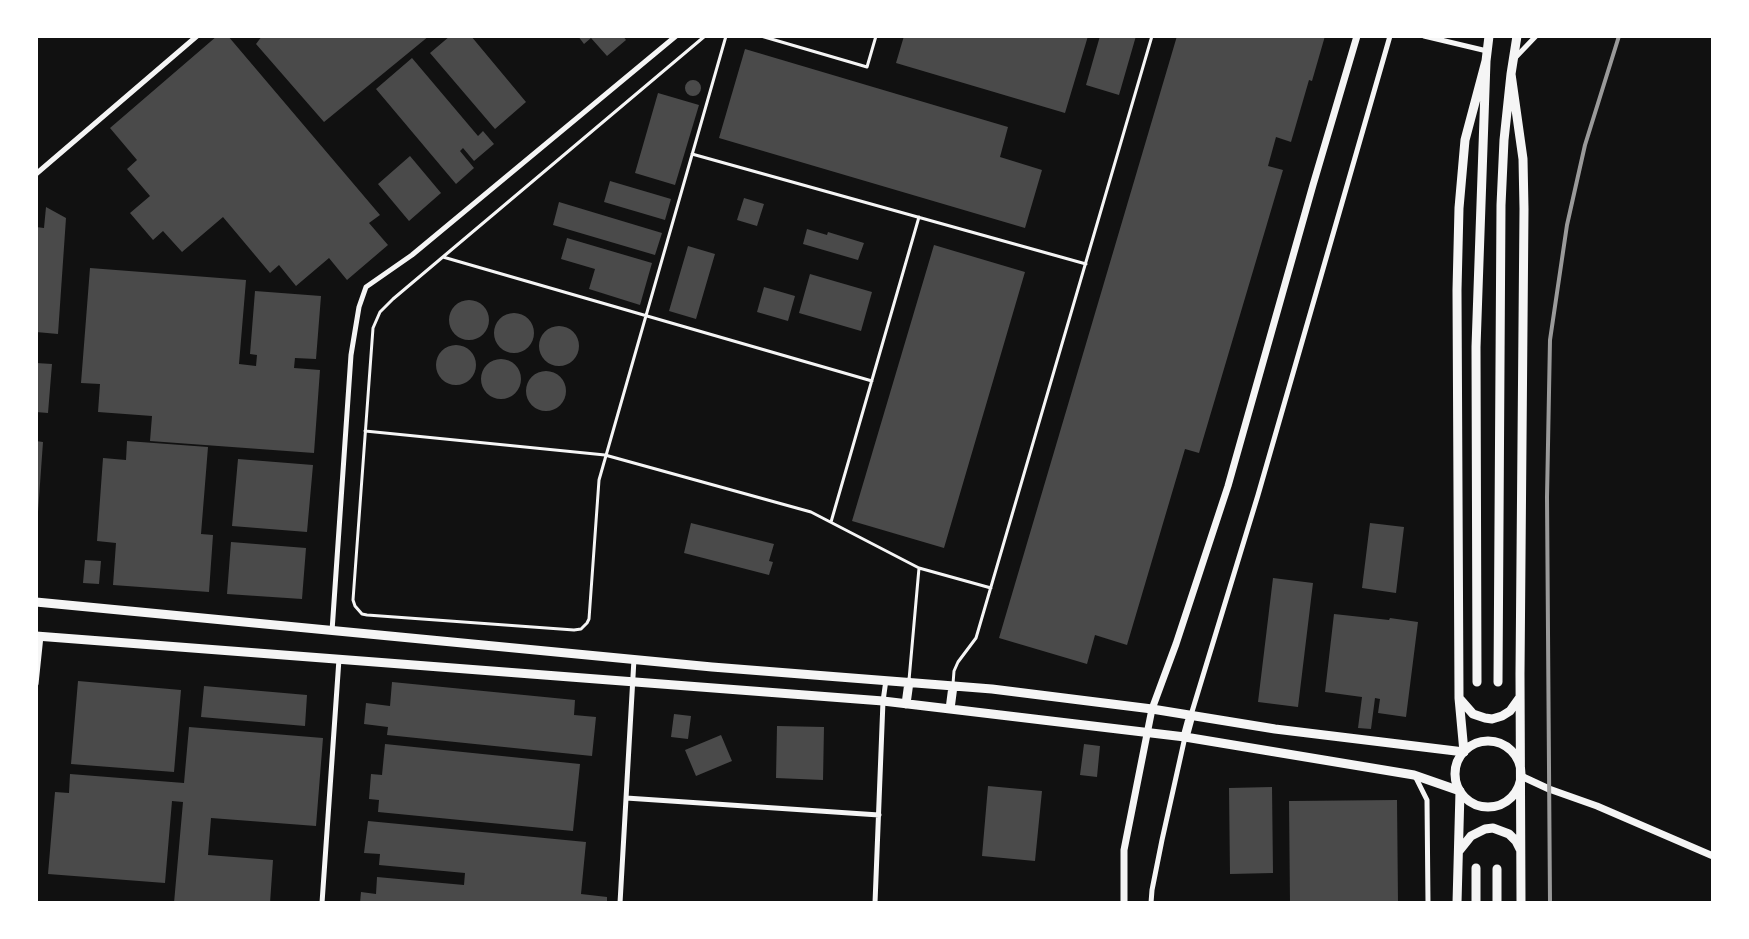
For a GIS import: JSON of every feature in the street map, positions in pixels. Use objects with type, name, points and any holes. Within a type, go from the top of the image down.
[{"type":"main road","points":[[1464,752],[1459,698],[1457,290],[1459,208],[1465,140],[1490,36]]},
{"type":"main road","points":[[1498,682],[1501,205],[1504,140],[1513,59],[1518,36]]},
{"type":"main road","points":[[1477,681],[1476,347],[1487,56]]},
{"type":"main road","points":[[1511,74],[1523,159],[1524,209],[1520,697],[1521,903]]},
{"type":"main road","points":[[36,602],[634,659],[952,686],[1152,709],[1275,729],[1464,752]]},
{"type":"main road","points":[[38,636],[883,701],[1185,737],[1414,775],[1460,791]]},
{"type":"main road","points":[[906,704],[909,682]]},
{"type":"main road","points":[[950,709],[952,686]]},
{"type":"main road","points":[[1459,698],[1473,714],[1492,719],[1510,711],[1520,697]]},
{"type":"main road","points":[[1185,737],[1191,715]]},
{"type":"main road","points":[[1491,741],[1510,749],[1520,766],[1521,776],[1519,786],[1513,795],[1496,806],[1486,807],[1467,799],[1460,791],[1456,781],[1456,771],[1458,761],[1464,752],[1481,742],[1491,741]]},
{"type":"main road","points":[[1457,903],[1460,791]]},
{"type":"main road","points":[[1458,853],[1471,836],[1479,831],[1493,828],[1509,834],[1521,851]]},
{"type":"main road","points":[[1476,868],[1476,903]]},
{"type":"main road","points":[[1497,868],[1497,903]]},
{"type":"street","points":[[36,174],[197,36]]},
{"type":"street","points":[[332,631],[351,355],[358,307],[366,287],[412,255],[676,36]]},
{"type":"street","points":[[1124,903],[1124,850],[1152,709],[1228,486],[1357,36]]},
{"type":"street","points":[[1191,715],[1261,484],[1390,36]]},
{"type":"street","points":[[1425,36],[1487,56]]},
{"type":"street","points":[[1513,59],[1536,36]]},
{"type":"street","points":[[36,684],[38,636]]},
{"type":"street","points":[[322,903],[339,659]]},
{"type":"street","points":[[620,903],[634,659]]},
{"type":"street","points":[[875,903],[883,701],[886,680]]},
{"type":"street","points":[[1151,903],[1160,850],[1185,737]]},
{"type":"street","points":[[1414,775],[1427,800],[1428,903]]},
{"type":"street","points":[[1521,776],[1713,856]]},
{"type":"street","points":[[626,798],[879,815]]},
{"type":"lane","points":[[705,36],[386,305],[376,320],[373,328],[353,600],[358,611],[367,615],[574,630],[584,627],[589,619],[599,480],[605,455],[726,36]]},
{"type":"lane","points":[[761,36],[867,67],[876,36]]},
{"type":"lane","points":[[952,686],[958,662],[976,638],[1152,36]]},
{"type":"lane","points":[[692,154],[1086,264]]},
{"type":"lane","points":[[831,522],[919,217]]},
{"type":"lane","points":[[443,257],[872,381]]},
{"type":"lane","points":[[365,431],[605,455],[811,512],[919,568],[991,588]]},
{"type":"lane","points":[[909,682],[919,568]]},
{"type":"building","points":[[217,36],[228,36],[380,215],[369,223],[388,245],[347,280],[329,258],[296,286],[279,265],[270,273],[223,217],[182,252],[163,231],[153,240],[130,213],[150,196],[127,169],[137,160],[110,128]]},
{"type":"building","points":[[262,36],[429,36],[324,122],[256,44]]},
{"type":"building","points":[[450,36],[471,36],[526,102],[495,129],[430,53]]},
{"type":"building","points":[[578,36],[623,36],[626,40],[607,56],[591,38],[584,44]]},
{"type":"building","points":[[904,36],[1088,36],[1065,113],[896,63]]},
{"type":"building","points":[[1100,36],[1136,36],[1119,95],[1086,85]]},
{"type":"building","points":[[1177,36],[1325,36],[1291,142],[1276,137],[1268,166],[1283,170],[1199,453],[1185,449],[1127,645],[1095,635],[1087,664],[999,638]]},
{"type":"building","points":[[745,49],[1008,127],[1000,157],[1042,170],[1025,228],[719,138]]},
{"type":"building","points":[[412,58],[478,136],[483,131],[494,144],[474,161],[463,148],[460,151],[474,168],[456,184],[376,89]]},
{"type":"building","points":[[690,80],[696,80],[701,88],[699,94],[690,96],[685,91],[685,85]]},
{"type":"building","points":[[658,93],[699,105],[675,185],[635,173]]},
{"type":"building","points":[[410,156],[441,193],[409,221],[378,184]]},
{"type":"building","points":[[610,181],[671,199],[665,220],[604,202]]},
{"type":"building","points":[[744,198],[764,204],[757,226],[737,220]]},
{"type":"building","points":[[559,202],[662,233],[655,255],[553,225]]},
{"type":"building","points":[[46,207],[66,218],[58,334],[36,332],[36,227],[44,228]]},
{"type":"building","points":[[807,229],[827,235],[828,232],[864,243],[858,260],[803,244]]},
{"type":"building","points":[[567,238],[652,263],[640,305],[589,289],[595,269],[561,259]]},
{"type":"building","points":[[934,245],[1025,272],[944,548],[852,521]]},
{"type":"building","points":[[688,246],[715,254],[696,319],[669,311]]},
{"type":"building","points":[[90,268],[246,280],[239,364],[256,366],[257,355],[250,354],[255,291],[321,296],[316,359],[295,358],[294,368],[320,370],[314,453],[150,441],[152,416],[98,412],[100,384],[81,383]]},
{"type":"building","points":[[810,274],[872,292],[861,331],[799,313]]},
{"type":"building","points":[[764,287],[795,296],[788,321],[757,312]]},
{"type":"building","points":[[469,300],[483,306],[489,320],[483,334],[469,340],[455,334],[449,320],[455,306]]},
{"type":"building","points":[[514,313],[528,319],[534,333],[528,347],[514,353],[500,347],[494,333],[500,319]]},
{"type":"building","points":[[559,326],[573,332],[579,346],[573,360],[559,366],[545,360],[539,346],[545,332]]},
{"type":"building","points":[[456,345],[470,351],[476,365],[470,379],[456,385],[442,379],[436,365],[442,351]]},
{"type":"building","points":[[501,359],[515,365],[521,379],[515,393],[501,399],[487,393],[481,379],[487,365]]},
{"type":"building","points":[[36,363],[52,364],[48,413],[36,412]]},
{"type":"building","points":[[546,371],[560,377],[566,391],[560,405],[546,411],[532,405],[526,391],[532,377]]},
{"type":"building","points":[[36,441],[43,442],[38,512],[36,512]]},
{"type":"building","points":[[127,441],[208,447],[201,534],[213,535],[209,592],[113,585],[116,543],[97,541],[103,458],[126,460]]},
{"type":"building","points":[[238,459],[313,465],[307,532],[232,526]]},
{"type":"building","points":[[691,523],[774,544],[769,561],[773,562],[769,575],[684,553]]},
{"type":"building","points":[[1370,523],[1404,527],[1396,593],[1362,588]]},
{"type":"building","points":[[231,542],[306,548],[302,599],[227,594]]},
{"type":"building","points":[[85,560],[101,561],[99,584],[83,583]]},
{"type":"building","points":[[1273,578],[1313,583],[1298,707],[1258,702]]},
{"type":"building","points":[[1334,614],[1418,622],[1406,717],[1378,713],[1380,699],[1375,698],[1371,729],[1358,728],[1362,697],[1325,692]]},
{"type":"building","points":[[78,681],[181,690],[174,772],[71,764]]},
{"type":"building","points":[[392,682],[575,700],[574,715],[596,717],[592,756],[387,735],[388,727],[364,724],[366,703],[390,706]]},
{"type":"building","points":[[204,686],[307,695],[305,726],[201,717]]},
{"type":"building","points":[[674,714],[691,716],[688,739],[671,737]]},
{"type":"building","points":[[777,726],[824,727],[823,780],[776,778]]},
{"type":"building","points":[[189,727],[323,738],[316,826],[211,818],[208,855],[273,860],[270,903],[174,903],[183,802],[172,801],[165,883],[48,874],[55,792],[69,793],[70,774],[184,783]]},
{"type":"building","points":[[721,735],[732,761],[696,776],[685,750]]},
{"type":"building","points":[[385,744],[580,764],[573,831],[378,812],[379,800],[369,799],[371,774],[382,775]]},
{"type":"building","points":[[1084,744],[1100,746],[1097,777],[1080,775]]},
{"type":"building","points":[[988,786],[1042,791],[1035,861],[982,856]]},
{"type":"building","points":[[1272,787],[1273,873],[1230,874],[1229,788]]},
{"type":"building","points":[[1397,800],[1398,903],[1290,903],[1289,801]]},
{"type":"building","points":[[368,821],[586,842],[581,894],[607,897],[607,903],[360,903],[361,892],[376,894],[377,877],[464,885],[465,873],[379,865],[380,854],[364,853]]},
{"type":"railway","points":[[1550,903],[1547,497],[1550,340],[1567,225],[1585,145],[1619,36]]}]
